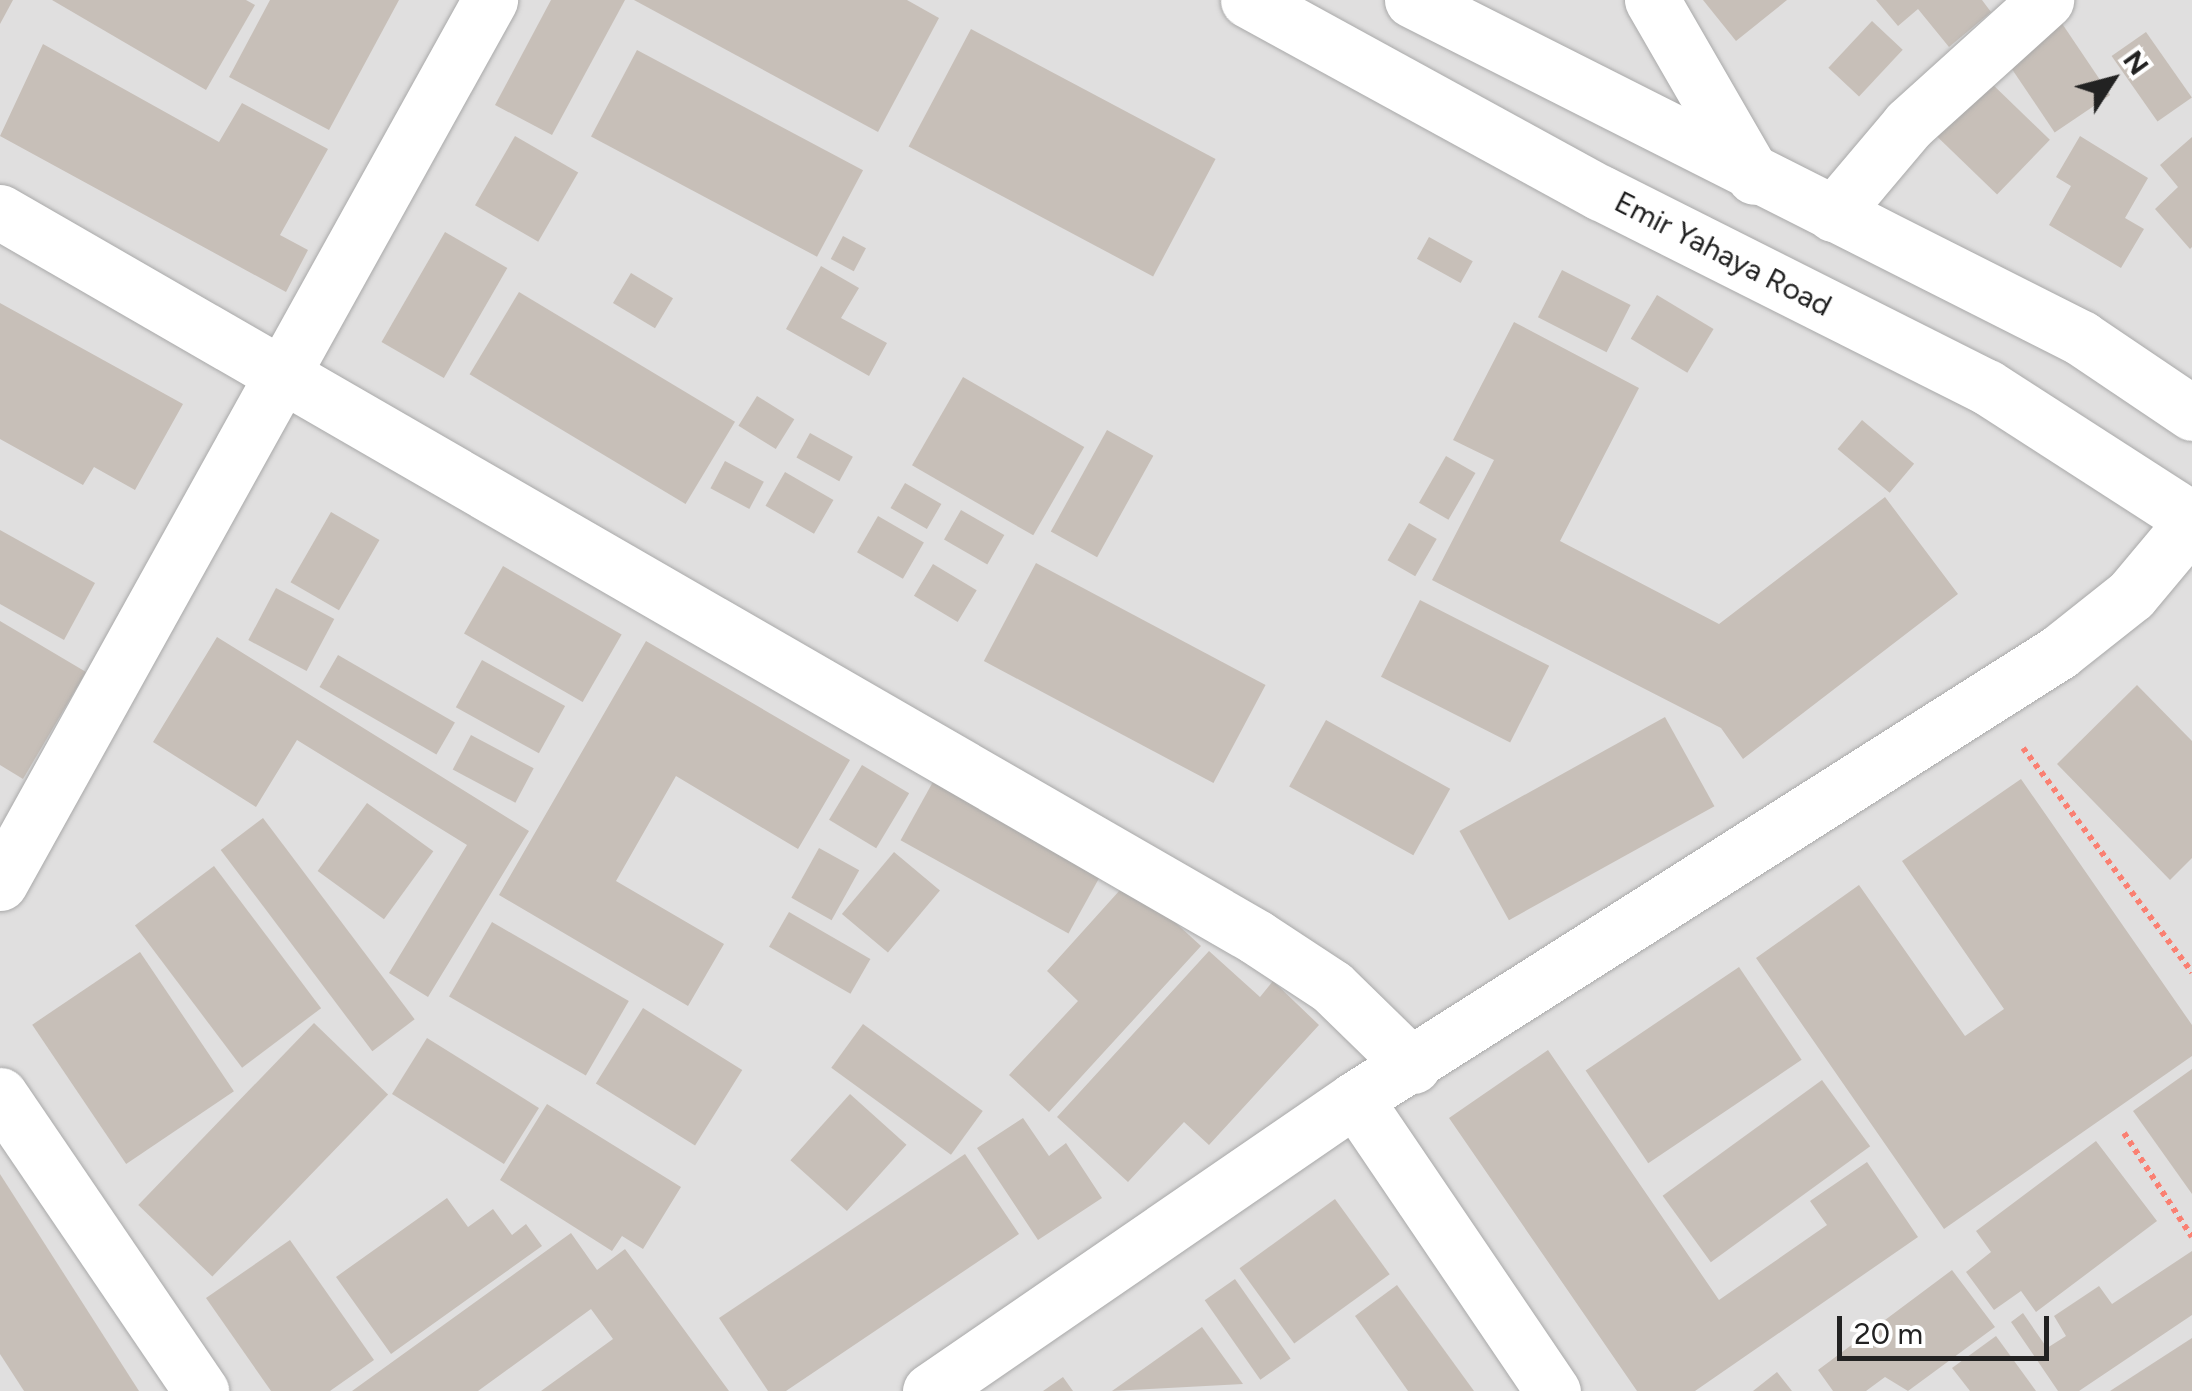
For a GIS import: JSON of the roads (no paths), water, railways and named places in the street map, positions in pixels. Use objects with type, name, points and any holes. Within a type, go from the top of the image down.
[{"type":"street","points":[[0,884],[490,0]]},
{"type":"street","name":"Emir Yahaya Road","points":[[1248,0],[1987,387],[2192,520]]},
{"type":"street","points":[[1412,0],[1754,178],[2080,338],[2192,413]]},
{"type":"street","points":[[1652,0],[1754,178]]},
{"type":"street","points":[[1832,214],[1909,124],[2046,0]]},
{"type":"street","points":[[0,212],[283,371],[1256,937],[1332,987],[1413,1066]]},
{"type":"street","points":[[930,1391],[1356,1099],[1986,699],[2131,595],[2192,520]]},
{"type":"street","points":[[0,1095],[200,1391]]},
{"type":"street","points":[[1356,1099],[1554,1391]]}]
